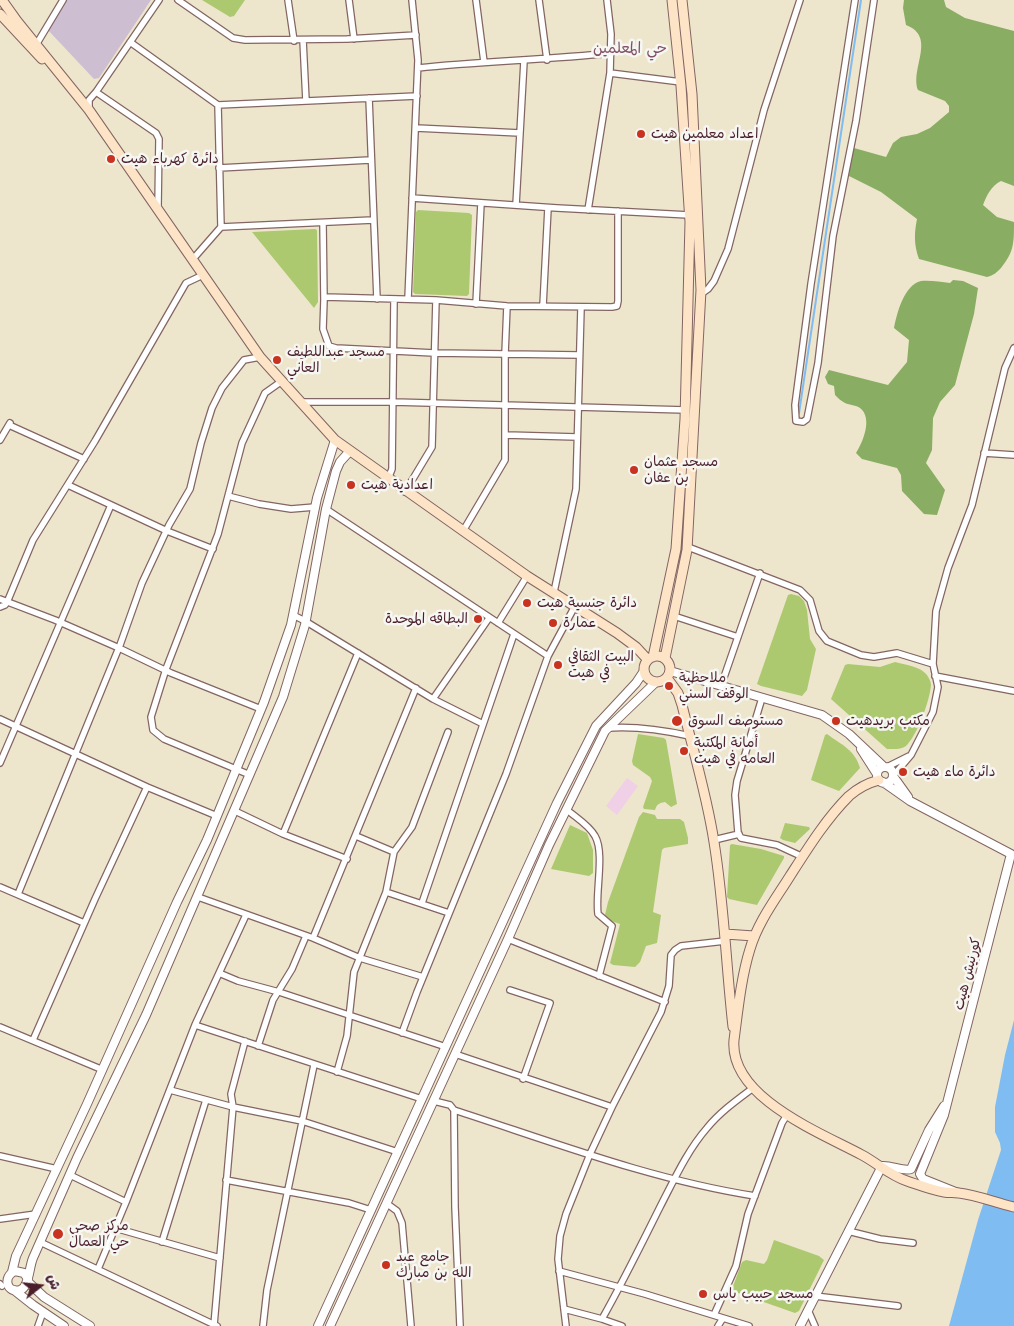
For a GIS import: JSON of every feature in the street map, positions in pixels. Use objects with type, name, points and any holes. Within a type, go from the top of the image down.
[{"type":"main road","points":[[2,0],[89,110],[260,356],[335,440],[388,480],[527,576],[576,606],[651,658],[659,656],[665,658],[670,664],[669,675],[680,699],[714,840],[734,1040]]},
{"type":"main road","points":[[669,675],[664,681],[656,682],[648,678],[644,670],[651,658],[676,549],[686,410],[689,215],[681,82],[672,0]]},
{"type":"main road","points":[[665,658],[688,547],[700,327],[701,294],[692,94],[685,0]]},
{"type":"main road","points":[[0,14],[36,54],[68,83]]},
{"type":"main road","points":[[687,326],[700,327]]},
{"type":"main road","points":[[880,779],[849,796],[825,825],[764,916],[754,936],[744,973],[733,1049],[735,1060],[740,1072],[753,1088],[787,1114],[882,1166],[892,1174],[906,1181],[939,1191],[959,1193],[1014,1207]]},
{"type":"main road","points":[[725,938],[754,936]]},
{"type":"main road","points":[[726,971],[744,973]]},
{"type":"street","points":[[36,44],[63,0]]},
{"type":"street","points":[[89,110],[89,100],[159,0]]},
{"type":"street","points":[[178,0],[233,38],[262,41],[294,41],[416,35]]},
{"type":"street","points":[[288,0],[294,41]]},
{"type":"street","points":[[349,0],[354,39]]},
{"type":"street","points":[[408,299],[418,68],[412,0]]},
{"type":"street","points":[[476,0],[484,62]]},
{"type":"street","points":[[538,0],[547,60]]},
{"type":"street","points":[[588,210],[610,73],[611,34],[607,0]]},
{"type":"street","points":[[701,294],[714,282],[728,249],[764,110],[800,0]]},
{"type":"street","points":[[855,0],[810,284],[795,405],[796,421],[803,422],[807,419],[818,363],[834,236],[856,121],[874,0]]},
{"type":"street","points":[[303,40],[306,101]]},
{"type":"street","points":[[130,42],[218,105],[417,96]]},
{"type":"street","points":[[418,68],[484,62],[547,60],[611,53]]},
{"type":"street","points":[[516,205],[524,60]]},
{"type":"street","points":[[610,73],[681,82]]},
{"type":"street","points":[[96,92],[156,133],[159,138],[158,207]]},
{"type":"street","points":[[369,98],[377,299]]},
{"type":"street","points":[[193,259],[220,228],[218,105]]},
{"type":"street","points":[[416,128],[520,133]]},
{"type":"street","points":[[219,168],[370,160]]},
{"type":"street","points":[[412,198],[548,208],[689,215]]},
{"type":"street","points":[[476,304],[481,203]]},
{"type":"street","points":[[543,306],[548,208]]},
{"type":"street","points":[[324,298],[436,300],[507,306],[580,308],[617,306],[618,211]]},
{"type":"street","points":[[220,228],[373,220]]},
{"type":"street","points":[[323,223],[323,329],[329,346],[336,348],[434,353],[578,354]]},
{"type":"street","points":[[0,608],[6,602],[34,540],[84,459],[186,283],[204,276]]},
{"type":"street","points":[[388,480],[392,469],[394,300]]},
{"type":"street","points":[[405,492],[432,447],[436,300]]},
{"type":"street","points":[[463,531],[505,460],[507,306]]},
{"type":"street","points":[[554,592],[576,489],[580,308]]},
{"type":"street","points":[[880,779],[889,781],[911,755],[933,712],[938,687],[933,664],[936,611],[948,568],[972,505],[1005,368],[1014,348]]},
{"type":"street","points":[[18,894],[119,648],[142,583],[190,489],[212,408],[222,388],[244,360],[260,356]]},
{"type":"street","points":[[250,776],[164,739],[153,730],[151,717],[166,671],[212,549],[242,443],[265,393],[282,381]]},
{"type":"street","points":[[300,402],[393,402],[686,410]]},
{"type":"street","points":[[0,440],[9,424],[84,459]]},
{"type":"street","points":[[506,435],[577,437]]},
{"type":"street","points":[[64,1326],[14,1290],[2,1285],[12,1272],[16,1256],[103,1070],[237,771],[262,709],[291,625],[316,507],[335,440]]},
{"type":"street","points":[[14,1290],[21,1290],[27,1286],[29,1268],[40,1242],[146,1015],[284,698],[306,621],[326,509],[336,471],[340,462],[349,452]]},
{"type":"street","points":[[984,453],[1014,455]]},
{"type":"street","points":[[68,485],[167,531],[212,549]]},
{"type":"street","points":[[228,496],[259,504],[292,509],[316,507]]},
{"type":"street","points":[[0,763],[111,505]]},
{"type":"street","points":[[326,509],[548,656]]},
{"type":"street","points":[[688,547],[760,573],[800,590],[810,600],[820,631],[827,641],[861,655],[874,657],[897,653],[933,664]]},
{"type":"street","points":[[721,686],[760,573]]},
{"type":"street","points":[[498,623],[527,576]]},
{"type":"street","points":[[0,600],[61,623],[166,671],[262,709]]},
{"type":"street","points":[[402,1033],[506,774],[548,656],[576,606]]},
{"type":"street","points":[[293,615],[434,699],[483,724]]},
{"type":"street","points":[[674,616],[738,636]]},
{"type":"street","points":[[434,699],[489,618]]},
{"type":"street","points":[[422,903],[514,634]]},
{"type":"street","points":[[283,834],[358,652]]},
{"type":"street","points":[[318,1326],[557,803],[596,726],[603,716],[636,683],[644,670]]},
{"type":"street","points":[[669,675],[721,686],[822,715],[886,767],[891,769],[893,776],[910,801]]},
{"type":"street","points":[[935,676],[1014,691]]},
{"type":"street","points":[[330,1326],[566,809],[604,731],[656,682]]},
{"type":"street","points":[[313,938],[416,688]]},
{"type":"street","points":[[762,698],[737,781],[735,795],[736,821],[739,834],[741,838],[777,845],[803,857]]},
{"type":"street","points":[[0,719],[147,787],[217,816]]},
{"type":"street","points":[[608,728],[622,727],[672,732],[690,736]]},
{"type":"street","points":[[336,1072],[347,1036],[354,972],[386,892],[394,852],[412,827],[448,732]]},
{"type":"street","points":[[856,741],[880,779],[910,801],[1013,854]]},
{"type":"street","points":[[880,779],[879,770],[911,755]]},
{"type":"street","points":[[33,1040],[84,923],[147,787]]},
{"type":"street","points":[[566,809],[590,828],[596,836],[598,845],[598,914],[612,926],[599,976]]},
{"type":"street","points":[[235,811],[283,834],[347,859]]},
{"type":"street","points":[[714,840],[739,834]]},
{"type":"street","points":[[356,836],[394,852]]},
{"type":"street","name":"كورنيش هيت","points":[[959,1193],[923,1178],[920,1174],[940,1129],[1013,854]]},
{"type":"street","points":[[0,886],[84,923]]},
{"type":"street","points":[[386,892],[449,913]]},
{"type":"street","points":[[198,897],[313,938],[360,958],[423,977]]},
{"type":"street","points":[[98,1269],[195,1025],[246,915]]},
{"type":"street","points":[[258,1046],[273,1000],[292,969],[306,936]]},
{"type":"street","points":[[566,1326],[558,1271],[559,1248],[569,1203],[612,1107],[665,1002],[669,986],[671,955],[675,950],[684,946],[725,938]]},
{"type":"street","points":[[508,939],[665,1002]]},
{"type":"street","points":[[219,973],[238,981],[279,992],[446,1047]]},
{"type":"street","points":[[510,990],[550,1003],[523,1079]]},
{"type":"street","points":[[195,1025],[422,1099]]},
{"type":"street","points":[[0,1027],[103,1070]]},
{"type":"street","points":[[40,1242],[216,1325],[233,1107],[232,1094],[245,1041]]},
{"type":"street","points":[[455,1054],[523,1079],[612,1107]]},
{"type":"street","points":[[263,1326],[267,1290],[314,1065]]},
{"type":"street","points":[[602,1319],[674,1179],[698,1138],[728,1107],[753,1088]]},
{"type":"street","points":[[170,1090],[233,1107],[302,1121],[398,1152]]},
{"type":"street","points":[[162,1242],[206,1100]]},
{"type":"street","points":[[434,1101],[450,1105],[454,1110],[674,1179],[720,1191],[755,1196]]},
{"type":"street","name":"كورنيش هيت","points":[[882,1166],[911,1170],[929,1130],[948,1101]]},
{"type":"street","points":[[454,1110],[455,1207],[460,1326]]},
{"type":"street","points":[[714,1315],[736,1266],[748,1214],[787,1114]]},
{"type":"street","points":[[0,1156],[57,1169]]},
{"type":"street","points":[[800,1326],[882,1166]]},
{"type":"street","points":[[70,1175],[126,1202]]},
{"type":"street","points":[[226,1180],[349,1203],[371,1210]]},
{"type":"street","points":[[386,1203],[397,1211],[402,1223],[411,1326]]},
{"type":"street","points":[[0,1219],[36,1214]]},
{"type":"street","points":[[367,1218],[377,1224]]},
{"type":"street","points":[[115,1228],[220,1258]]},
{"type":"street","points":[[848,1231],[880,1239],[913,1243]]},
{"type":"street","points":[[12,1272],[22,1271],[44,1297],[90,1326]]},
{"type":"street","points":[[558,1271],[620,1287],[750,1326]]},
{"type":"street","points":[[815,1296],[898,1306]]},
{"type":"street","points":[[564,1309],[622,1326]]},
{"type":"street","points":[[808,1310],[815,1326]]},
{"type":"street","points":[[38,1326],[43,1312]]},
{"type":"street","points":[[718,1326],[723,1318]]},
{"type":"shaded area","points":[[64,0],[151,0],[99,78],[94,79],[47,29]]},
{"type":"shaded area","points":[[627,778],[638,786],[617,815],[606,806]]},
{"type":"green space","points":[[202,0],[245,0],[234,16],[230,17]]},
{"type":"green space","points":[[904,0],[944,0],[946,7],[965,18],[1014,31],[1014,186],[1001,181],[990,191],[983,205],[997,217],[1014,222],[1013,242],[1011,252],[1001,268],[996,273],[987,277],[919,259],[915,239],[917,219],[881,192],[849,176],[851,149],[854,148],[886,157],[893,143],[901,137],[917,134],[930,128],[949,112],[949,106],[945,101],[918,90],[916,81],[921,54],[920,37],[915,30],[906,25],[903,8]]},
{"type":"green space","points":[[418,210],[469,213],[472,215],[469,294],[467,296],[415,294],[413,292],[416,212]]},
{"type":"green space","points":[[317,230],[318,302],[314,308],[252,232]]},
{"type":"green space","points":[[953,280],[963,281],[978,288],[974,314],[955,385],[940,402],[933,418],[932,450],[926,463],[945,490],[937,515],[924,514],[902,491],[901,475],[897,468],[862,459],[856,453],[866,430],[864,412],[860,408],[845,403],[838,398],[835,395],[834,386],[828,384],[825,377],[829,370],[888,385],[907,362],[909,340],[894,328],[902,300],[910,288],[921,281],[950,283]]},
{"type":"green space","points":[[788,595],[799,596],[804,601],[807,610],[810,639],[816,649],[807,690],[802,696],[757,684]]},
{"type":"green space","points":[[895,662],[912,666],[924,672],[931,685],[922,717],[910,741],[902,748],[887,749],[831,699],[845,665],[880,667]]},
{"type":"green space","points":[[638,734],[664,738],[666,740],[677,804],[671,807],[665,802],[659,804],[655,810],[644,809],[643,807],[652,781],[650,777],[633,765],[632,761]]},
{"type":"green space","points":[[827,734],[851,752],[860,768],[839,791],[811,780],[825,735]]},
{"type":"green space","points":[[643,812],[655,815],[657,819],[680,819],[684,822],[688,844],[662,850],[653,912],[661,915],[657,943],[646,946],[640,962],[635,967],[613,965],[610,963],[620,924],[611,921],[605,915],[639,817]]},
{"type":"green space","points":[[785,823],[809,827],[810,829],[795,843],[780,838]]},
{"type":"green space","points":[[570,825],[587,833],[593,850],[593,873],[589,876],[551,869]]},
{"type":"green space","points":[[730,845],[761,849],[784,856],[757,905],[727,897]]},
{"type":"green space","points":[[774,1240],[819,1256],[824,1260],[799,1311],[795,1313],[738,1293],[732,1289],[742,1262],[746,1260],[764,1264]]},
{"type":"water","points":[[1014,1020],[1014,1326],[949,1326],[978,1220],[1001,1150],[995,1132],[995,1107]]},
{"type":"waterway","points":[[799,413],[861,0]]},
{"type":"place","name":"اعداد معلمين هيت","points":[[641,134]]},
{"type":"place","name":"دائرة كهرباء هيت","points":[[111,159]]},
{"type":"place","name":"مسجد عبداللطيف العاني","points":[[277,360]]},
{"type":"place","name":"مسجد عثمان بن عفان","points":[[634,470]]},
{"type":"place","name":"اعدادية هيت","points":[[351,485]]},
{"type":"place","name":"دائرة جنسية هيت","points":[[527,603]]},
{"type":"place","name":"البطاقه الموحدة","points":[[478,619]]},
{"type":"place","name":"عمارة","points":[[553,623]]},
{"type":"place","name":"البيت الثقافي في هيت","points":[[558,665]]},
{"type":"place","name":"ملاحظية الوقف السني","points":[[669,686]]},
{"type":"place","name":"مستوصف السوق","points":[[677,721]]},
{"type":"place","name":"مكتب بريدهيت","points":[[836,721]]},
{"type":"place","name":"أمانة المكتبة العامه في هيت","points":[[684,751]]},
{"type":"place","name":"دائرة ماء هيت","points":[[903,772]]},
{"type":"place","name":"مركز صحي حي العمال","points":[[58,1234]]},
{"type":"place","name":"جامع عبد الله بن مبارك","points":[[386,1265]]},
{"type":"place","name":"مسجد حبيب ياس","points":[[703,1294]]},
{"type":"district","name":"حي المعلمين","points":[[630,49]]}]
